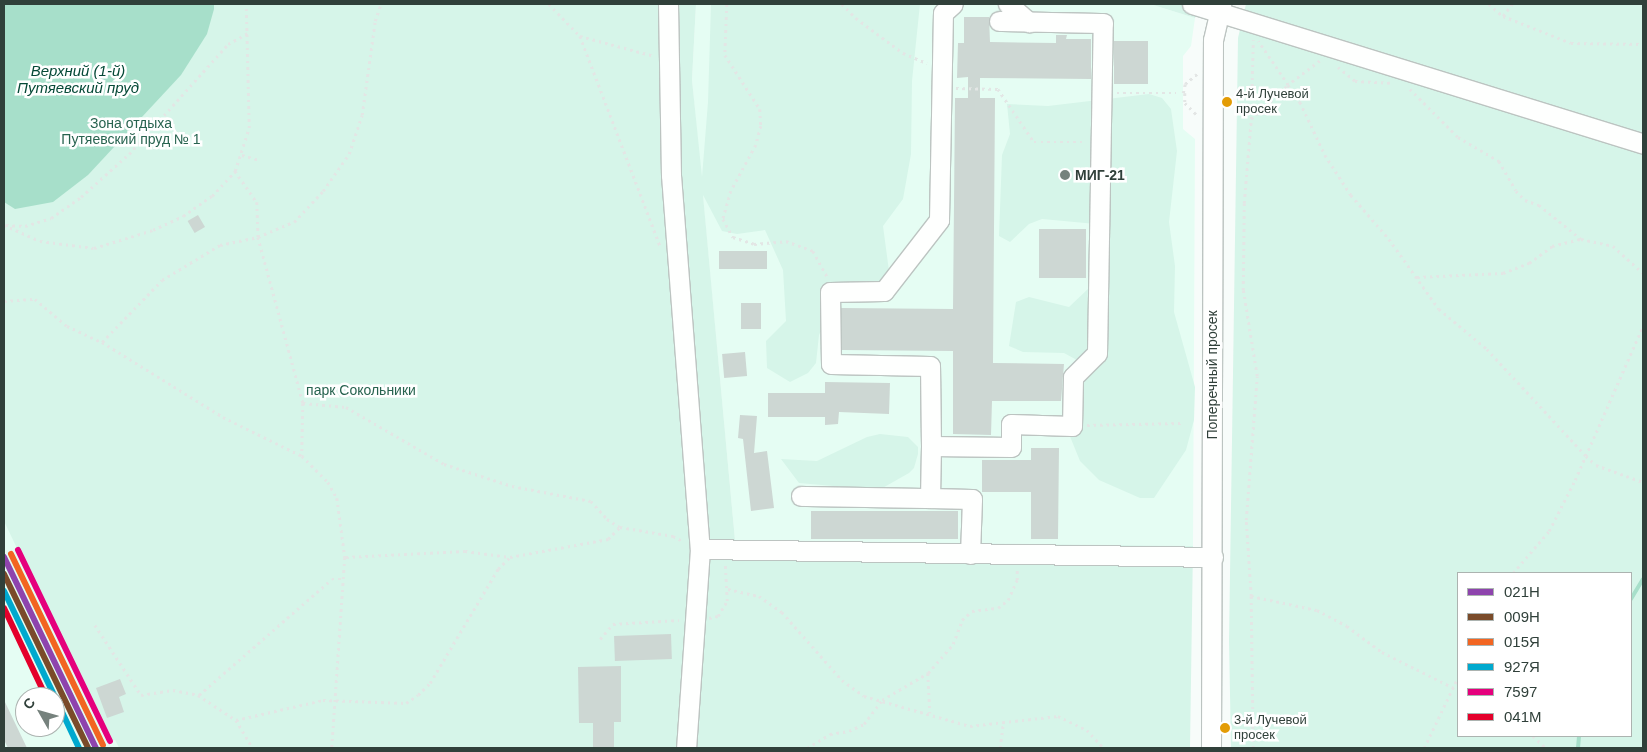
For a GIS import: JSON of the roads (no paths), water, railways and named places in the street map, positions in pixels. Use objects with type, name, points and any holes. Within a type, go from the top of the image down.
[{"type":"street","points":[[668,4],[671,176],[678,293],[700,549],[697,620],[686,748]]},
{"type":"street","points":[[930,498],[930,366],[830,364],[830,292],[884,291],[939,220],[943,13],[953,4]]},
{"type":"street","points":[[1008,4],[1030,22]]},
{"type":"street","points":[[1192,4],[1220,8],[1643,144]]},
{"type":"street","name":"Поперечный просек","points":[[1211,748],[1213,558],[1211,154],[1213,40],[1220,8]]},
{"type":"street","points":[[931,446],[1011,447],[1011,424],[1072,426],[1073,377],[1097,353],[1104,23],[1000,21]]},
{"type":"street","points":[[801,496],[972,499],[970,554]]},
{"type":"street","points":[[700,549],[1213,558]]},
{"type":"water","name":"Верхний (1-й) Путяевский пруд","points":[[4,4],[214,4],[214,9],[207,34],[181,75],[88,175],[53,202],[15,209],[4,202]]},
{"type":"waterway","points":[[1632,597],[1643,579]]},
{"type":"waterway","points":[[1578,748],[1579,737]]},
{"type":"place","name":"4-й Лучевой просек","points":[[1227,102]]},
{"type":"place","name":"МИГ-21","points":[[1065,175]]},
{"type":"place","name":"3-й Лучевой просек","points":[[1225,728]]},
{"type":"park label","name":"Зона отдыха Путяевский пруд № 1","points":[[131,132]]},
{"type":"park label","name":"парк Сокольники","points":[[361,390]]}]
